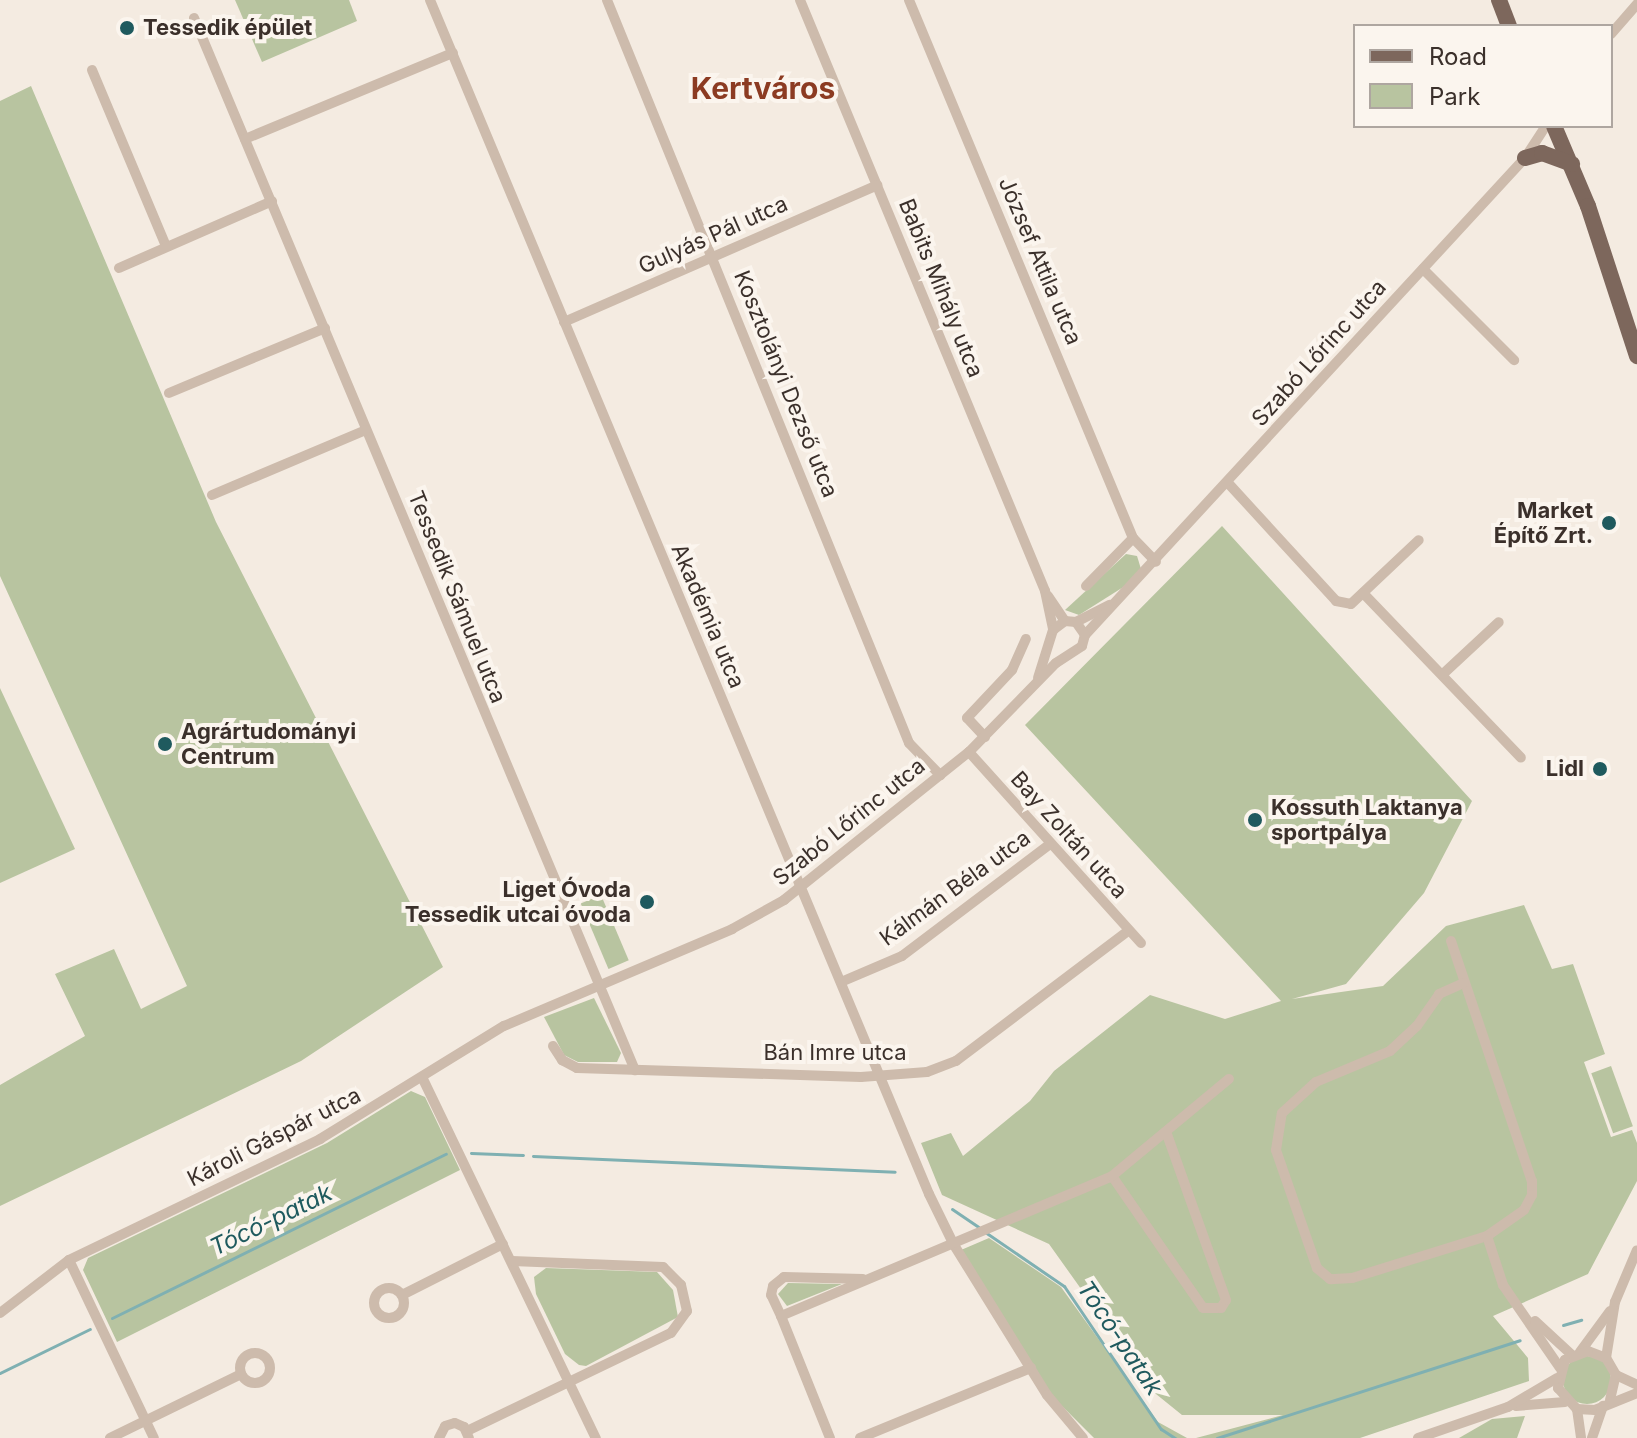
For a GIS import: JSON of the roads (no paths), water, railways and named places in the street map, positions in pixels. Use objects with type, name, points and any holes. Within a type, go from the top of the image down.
[{"type":"main road","points":[[1499,0],[1508,24]]},
{"type":"main road","points":[[1555,128],[1572,164],[1637,356]]},
{"type":"main road","points":[[1525,158],[1542,153],[1572,164]]},
{"type":"street","name":"Akadémia utca","points":[[430,0],[799,890],[841,982],[878,1077],[954,1245],[1031,1368],[1083,1438]]},
{"type":"street","name":"Kosztolányi Dezső utca","points":[[607,0],[909,743],[940,775]]},
{"type":"street","name":"Babits Mihály utca","points":[[800,0],[1045,591],[1052,636]]},
{"type":"street","name":"József Attila utca","points":[[909,0],[1133,538]]},
{"type":"street","points":[[1613,32],[1637,4]]},
{"type":"street","name":"Tessedik Sámuel utca","points":[[194,18],[635,1070]]},
{"type":"street","points":[[245,139],[453,53]]},
{"type":"street","points":[[92,70],[166,246]]},
{"type":"street","name":"Szabó Lőrinc utca","points":[[487,1035],[732,929],[799,890],[969,752],[1035,684],[1068,654],[1079,650],[1085,635],[1156,562],[1525,158],[1545,128]]},
{"type":"street","name":"Gulyás Pál utca","points":[[564,322],[877,185]]},
{"type":"street","points":[[119,268],[272,201]]},
{"type":"street","points":[[1423,269],[1514,360]]},
{"type":"street","points":[[169,393],[325,328]]},
{"type":"street","points":[[212,495],[366,430]]},
{"type":"street","points":[[1228,483],[1336,601],[1351,604],[1419,540]]},
{"type":"street","points":[[1086,586],[1133,538],[1156,562]]},
{"type":"street","name":"Babits Mihály utca","points":[[1045,591],[1085,635]]},
{"type":"street","points":[[1363,593],[1521,758]]},
{"type":"street","name":"Szabó Lőrinc utca","points":[[1035,684],[1052,636],[1070,621],[1116,603]]},
{"type":"street","points":[[1443,674],[1499,622]]},
{"type":"street","points":[[1052,636],[1068,654]]},
{"type":"street","points":[[985,737],[967,718],[1012,670],[1026,639]]},
{"type":"street","name":"Bay Zoltán utca","points":[[969,752],[1049,845],[1141,943]]},
{"type":"street","name":"Kálmán Béla utca","points":[[841,982],[902,956],[1049,845]]},
{"type":"street","name":"Bán Imre utca","points":[[553,1046],[562,1060],[577,1068],[878,1077],[927,1072],[956,1061],[1128,931]]},
{"type":"street","points":[[1451,941],[1532,1181],[1532,1195],[1524,1210],[1487,1236],[1352,1278],[1330,1279],[1317,1268],[1275,1136],[1282,1113],[1303,1092],[1335,1072],[1390,1051],[1417,1026],[1434,998],[1464,983]]},
{"type":"street","name":"Károli Gáspár utca","points":[[0,1313],[69,1260],[320,1139],[487,1035]]},
{"type":"street","points":[[422,1077],[596,1438]]},
{"type":"street","points":[[781,1316],[1112,1176],[1167,1134],[1229,1079]]},
{"type":"street","points":[[1112,1176],[1203,1308],[1221,1308],[1226,1300],[1167,1134]]},
{"type":"street","points":[[1487,1236],[1503,1285],[1521,1308],[1558,1373],[1565,1402]]},
{"type":"street","points":[[402,1295],[503,1244]]},
{"type":"street","points":[[1637,1250],[1615,1302],[1606,1358],[1616,1375],[1637,1385]]},
{"type":"street","points":[[69,1260],[154,1438]]},
{"type":"street","points":[[439,1438],[450,1424],[468,1434],[682,1324],[687,1311],[681,1285],[663,1267],[512,1261]]},
{"type":"street","points":[[830,1438],[771,1295],[773,1286],[784,1277],[869,1279]]},
{"type":"street","points":[[1508,1407],[1558,1373],[1615,1302]]},
{"type":"street","points":[[1521,1308],[1576,1353],[1606,1358]]},
{"type":"street","points":[[860,1438],[1031,1368]]},
{"type":"street","points":[[110,1438],[241,1374]]},
{"type":"street","points":[[1592,1438],[1616,1375]]},
{"type":"street","points":[[1418,1438],[1508,1407],[1565,1402],[1577,1409],[1637,1393]]},
{"type":"street","points":[[1577,1409],[1581,1438]]},
{"type":"waterway","name":"Tócó-patak","points":[[471,1153],[523,1155]]},
{"type":"waterway","name":"Tócó-patak","points":[[112,1318],[446,1154]]},
{"type":"waterway","name":"Tócó-patak","points":[[533,1156],[895,1172]]},
{"type":"waterway","name":"Tócó-patak","points":[[952,1209],[979,1227]]},
{"type":"waterway","name":"Tócó-patak","points":[[985,1232],[1064,1286],[1161,1429],[1175,1438]]},
{"type":"waterway","name":"Tócó-patak","points":[[1563,1325],[1581,1320]]},
{"type":"waterway","name":"Tócó-patak","points":[[0,1373],[90,1329]]},
{"type":"waterway","name":"Tócó-patak","points":[[1217,1438],[1520,1340]]},
{"type":"place","name":"Tessedik épület","points":[[127,28]]},
{"type":"place","name":"Market Építő Zrt.","points":[[1609,523]]},
{"type":"place","name":"Agrártudományi Centrum","points":[[165,744]]},
{"type":"place","name":"Lidl","points":[[1600,769]]},
{"type":"place","name":"Kossuth Laktanya sportpálya","points":[[1255,820]]},
{"type":"place","name":"Liget Óvoda Tessedik utcai óvoda","points":[[647,902]]},
{"type":"district","name":"Kertváros","points":[[763,88]]}]
